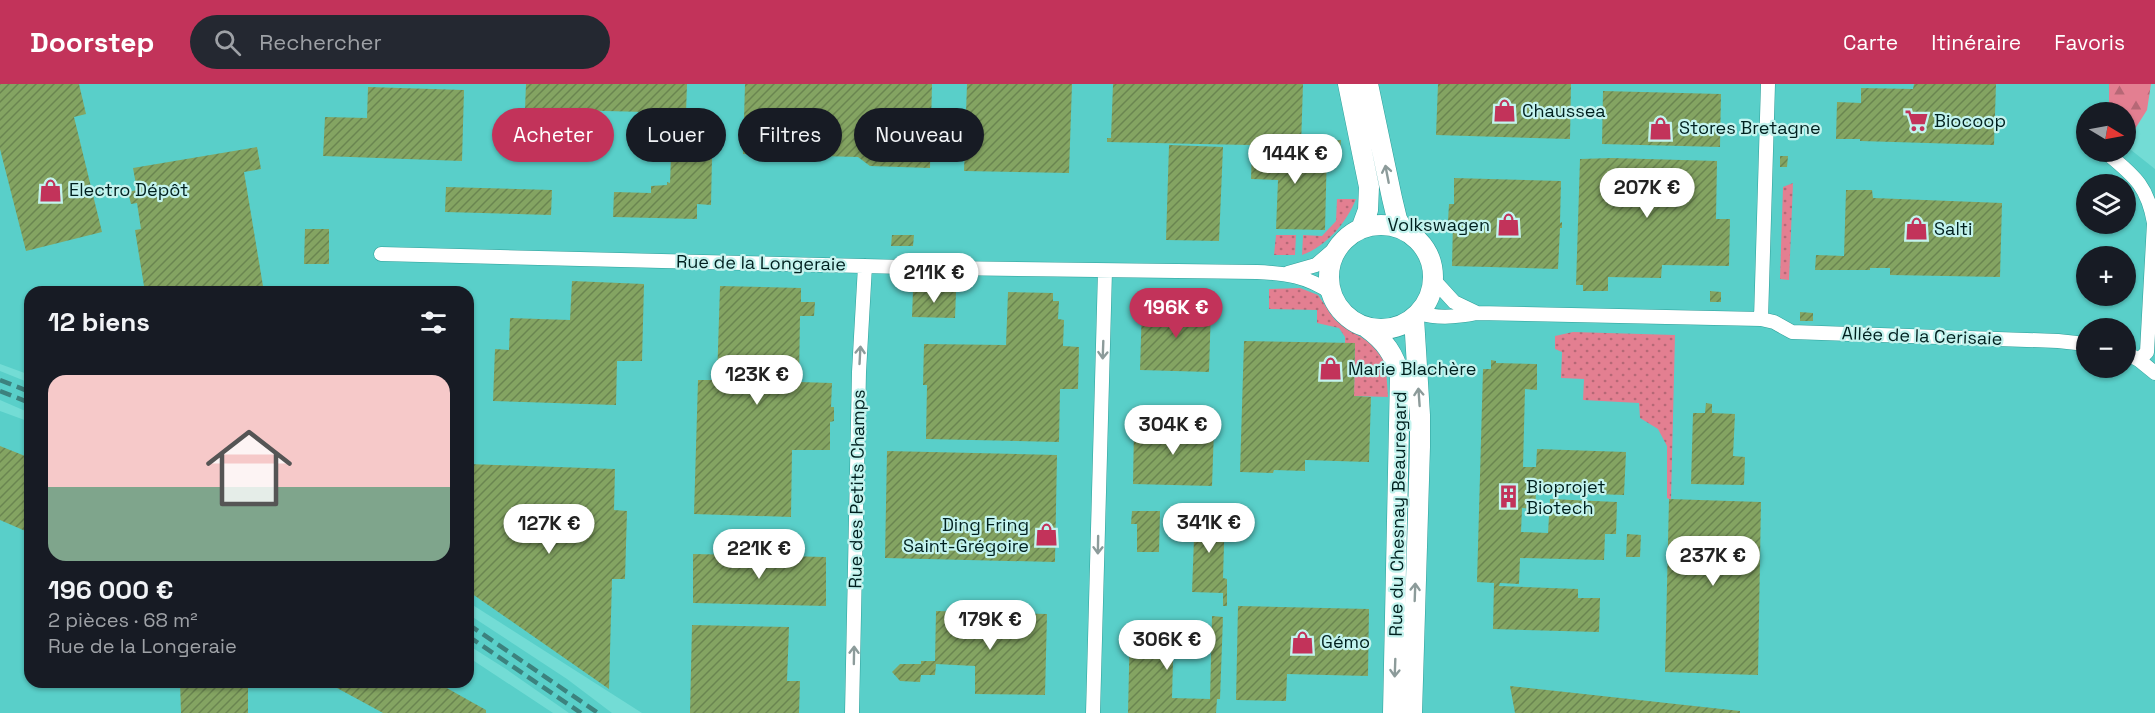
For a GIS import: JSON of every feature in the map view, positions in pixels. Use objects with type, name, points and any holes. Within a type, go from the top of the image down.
[{"type":"main road","points":[[1348,84],[1369,187],[1368,210],[1361,229]]},
{"type":"main road","points":[[1368,84],[1392,198],[1403,230]]},
{"type":"main road","points":[[1382,225],[1403,230],[1416,238],[1432,263],[1433,279],[1429,297],[1416,316],[1391,329],[1367,328],[1344,315],[1331,293],[1328,277],[1331,261],[1338,246],[1348,236],[1361,229],[1382,225]]},
{"type":"main road","name":"Rue du Chesnay Beauregard","points":[[1412,713],[1420,416],[1416,316]]},
{"type":"main road","name":"Rue du Chesnay Beauregard","points":[[1367,328],[1382,339],[1391,351],[1400,376],[1393,713]]},
{"type":"street","points":[[1761,319],[1768,84]]},
{"type":"street","points":[[2118,162],[2142,186],[2151,206],[2154,223],[2147,351],[2139,360]]},
{"type":"street","name":"Rue de la Longeraie","points":[[1286,273],[1316,264],[1338,246]]},
{"type":"street","name":"Rue de la Longeraie","points":[[381,254],[865,266],[1286,273],[1315,282],[1331,293]]},
{"type":"street","name":"Rue des Petits Champs","points":[[852,713],[859,372],[865,266]]},
{"type":"street","points":[[1093,713],[1105,271]]},
{"type":"street","name":"Allée de la Cerisaie","points":[[1433,279],[1454,302],[1477,313]]},
{"type":"street","name":"Allée de la Cerisaie","points":[[1416,316],[1461,316],[1477,313],[1761,319],[1774,322],[1791,332],[2076,343]]},
{"type":"street","points":[[2136,358],[2155,373]]},
{"type":"shaded area","points":[[0,84],[2109,84],[2109,102],[2076,102],[2076,162],[2136,162],[2136,154],[2155,169],[2155,713],[642,713],[474,606],[474,286],[24,286],[24,373],[0,364]]},
{"type":"shaded area","points":[[0,371],[24,381],[24,410],[0,400]]},
{"type":"shaded area","points":[[0,411],[24,420],[24,688],[474,688],[474,661],[553,713],[0,713]]},
{"type":"shaded area","points":[[474,618],[567,679],[612,713],[569,713],[474,649]]},
{"type":"green space","points":[[2109,84],[2151,84],[2147,110],[2136,127],[2136,102],[2109,102]]},
{"type":"green space","points":[[1793,183],[1789,280],[1780,279],[1783,187]]},
{"type":"green space","points":[[1337,199],[1356,199],[1335,233],[1319,246],[1302,255],[1303,235],[1322,236],[1336,221]]},
{"type":"green space","points":[[1276,235],[1296,235],[1295,255],[1274,255]]},
{"type":"green space","points":[[1300,288],[1318,295],[1335,320],[1370,343],[1376,350],[1383,359],[1386,369],[1388,397],[1354,396],[1355,343],[1345,343],[1345,337],[1339,328],[1317,323],[1317,310],[1269,309],[1269,289]]},
{"type":"green space","points":[[1573,332],[1675,335],[1671,500],[1667,498],[1667,446],[1658,429],[1640,418],[1639,403],[1583,400],[1584,379],[1561,378],[1562,352],[1555,349],[1555,336]]},
{"type":"building","name":"Electro Dépôt","points":[[0,84],[79,84],[86,114],[74,117],[102,232],[26,251],[0,149]]},
{"type":"building","points":[[526,84],[687,84],[686,108],[626,108],[626,112],[614,111],[614,108],[525,108]]},
{"type":"building","points":[[745,84],[932,84],[931,108],[854,108],[854,157],[842,157],[842,108],[744,108]]},
{"type":"building","points":[[967,84],[1072,84],[1069,173],[964,171],[964,162],[984,162],[984,108],[966,108]]},
{"type":"building","points":[[1113,84],[1303,84],[1301,146],[1107,142],[1107,138],[1111,138]]},
{"type":"building","name":"Chaussea","points":[[1438,84],[1571,84],[1570,139],[1436,135]]},
{"type":"building","name":"Biocoop","points":[[1914,84],[1996,84],[1994,145],[1836,139],[1837,102],[1861,103],[1861,88],[1913,89]]},
{"type":"building","points":[[368,87],[464,90],[462,161],[323,156],[325,117],[367,118]]},
{"type":"building","name":"Stores Bretagne","points":[[1603,91],[1721,94],[1720,147],[1602,144]]},
{"type":"building","points":[[1341,140],[1340,151],[1331,151],[1332,141]]},
{"type":"building","points":[[1169,145],[1223,147],[1219,241],[1166,240]]},
{"type":"building","points":[[257,147],[261,169],[244,172],[263,286],[144,286],[135,230],[141,229],[137,203],[131,204],[128,192],[137,190],[133,168]]},
{"type":"building","points":[[1252,148],[1327,149],[1325,230],[1276,229],[1278,180],[1251,179]]},
{"type":"building","points":[[1780,156],[1788,156],[1787,167],[1780,167]]},
{"type":"building","points":[[1580,159],[1717,161],[1716,219],[1730,219],[1729,266],[1662,265],[1661,278],[1608,277],[1608,291],[1583,291],[1583,285],[1576,285]]},
{"type":"building","points":[[671,162],[712,162],[711,205],[697,204],[697,219],[613,217],[614,192],[651,193],[651,186],[670,183]]},
{"type":"building","points":[[865,162],[930,162],[930,168],[870,166]]},
{"type":"building","name":"Volkswagen","points":[[1454,178],[1561,181],[1560,223],[1562,222],[1562,228],[1560,228],[1558,269],[1452,266],[1453,221],[1448,221],[1449,204],[1454,204]]},
{"type":"building","points":[[446,187],[552,190],[551,215],[445,212]]},
{"type":"building","name":"Salti","points":[[1846,190],[1872,190],[1873,198],[2002,203],[2000,277],[1890,275],[1890,268],[1815,270],[1816,255],[1844,256]]},
{"type":"building","points":[[305,229],[329,229],[329,264],[304,264]]},
{"type":"building","points":[[892,235],[914,235],[913,246],[891,246]]},
{"type":"building","points":[[572,281],[644,284],[642,361],[617,361],[616,405],[493,401],[495,349],[509,350],[510,318],[570,320]]},
{"type":"building","points":[[720,286],[801,288],[801,302],[815,302],[814,316],[800,316],[799,382],[832,383],[831,407],[834,407],[834,421],[830,422],[830,450],[792,450],[791,517],[694,514],[698,380],[717,380]]},
{"type":"building","points":[[913,290],[956,292],[955,318],[912,317]]},
{"type":"building","points":[[1710,291],[1721,292],[1721,302],[1710,302]]},
{"type":"building","points":[[1008,292],[1053,293],[1053,301],[1059,301],[1058,319],[1064,320],[1063,346],[1079,347],[1078,389],[1060,389],[1059,442],[926,439],[927,385],[923,385],[924,344],[1006,345]]},
{"type":"building","points":[[1142,305],[1211,307],[1209,372],[1140,370]]},
{"type":"building","points":[[1800,312],[1813,313],[1813,321],[1800,321]]},
{"type":"building","points":[[1244,341],[1355,343],[1354,396],[1371,397],[1369,462],[1305,460],[1305,471],[1240,472]]},
{"type":"building","name":"Bioprojet Biotech","points":[[1491,360],[1496,363],[1537,364],[1537,390],[1525,389],[1523,467],[1536,467],[1537,449],[1626,452],[1624,495],[1536,492],[1535,509],[1522,508],[1521,532],[1548,533],[1550,499],[1617,502],[1616,534],[1605,534],[1604,560],[1520,558],[1519,584],[1500,583],[1499,586],[1578,589],[1578,598],[1600,598],[1599,632],[1493,629],[1494,583],[1477,582],[1483,369],[1491,369]]},
{"type":"building","points":[[1706,403],[1712,404],[1712,413],[1735,414],[1733,456],[1745,457],[1744,485],[1691,484],[1693,413],[1705,413]]},
{"type":"building","points":[[1134,427],[1214,429],[1212,486],[1133,484]]},
{"type":"building","points":[[0,446],[24,456],[24,530],[0,520]]},
{"type":"building","points":[[887,451],[1057,455],[1055,562],[885,558]]},
{"type":"building","points":[[474,464],[615,469],[614,510],[627,511],[625,579],[612,579],[609,689],[474,595]]},
{"type":"building","points":[[1669,499],[1761,502],[1758,675],[1665,672]]},
{"type":"building","points":[[1132,511],[1160,511],[1159,552],[1137,552],[1137,524],[1131,524]]},
{"type":"building","points":[[1195,511],[1225,512],[1223,578],[1227,579],[1227,606],[1223,606],[1223,593],[1192,592]]},
{"type":"building","points":[[1627,534],[1641,535],[1640,557],[1626,557]]},
{"type":"building","points":[[693,554],[826,557],[826,606],[693,603]]},
{"type":"building","name":"Gémo","points":[[1238,606],[1369,609],[1368,676],[1287,674],[1286,701],[1236,700]]},
{"type":"building","points":[[936,611],[1047,614],[1045,695],[975,694],[975,666],[936,664],[935,675],[921,675],[920,682],[900,681],[892,672],[900,664],[935,661]]},
{"type":"building","points":[[1212,616],[1223,617],[1220,699],[1217,699],[1216,713],[1128,713],[1130,625],[1174,625],[1172,698],[1210,699]]},
{"type":"building","points":[[692,625],[789,627],[787,681],[800,681],[799,713],[690,713]]},
{"type":"building","points":[[1510,686],[1740,711],[1740,713],[1515,713]]},
{"type":"building","points":[[180,688],[248,688],[248,713],[181,713]]},
{"type":"building","points":[[337,688],[447,688],[486,710],[486,713],[383,713]]},
{"type":"railway","points":[[0,380],[24,390]]},
{"type":"railway","points":[[0,391],[24,401]]},
{"type":"railway","points":[[474,628],[598,713]]},
{"type":"railway","points":[[474,640],[581,713]]},
{"type":"place","name":"Chaussea","points":[[1504,111]]},
{"type":"place","name":"Biocoop","points":[[1916,121]]},
{"type":"place","name":"Stores Bretagne","points":[[1661,128]]},
{"type":"place","name":"Electro Dépôt","points":[[51,190]]},
{"type":"place","name":"Volkswagen","points":[[1508,225]]},
{"type":"place","name":"Salti","points":[[1916,229]]},
{"type":"place","name":"Marie Blachère","points":[[1330,369]]},
{"type":"place","name":"Bioprojet Biotech","points":[[1508,497]]},
{"type":"place","name":"Ding Fring Saint-Grégoire","points":[[1047,535]]},
{"type":"place","name":"Gémo","points":[[1303,642]]}]
